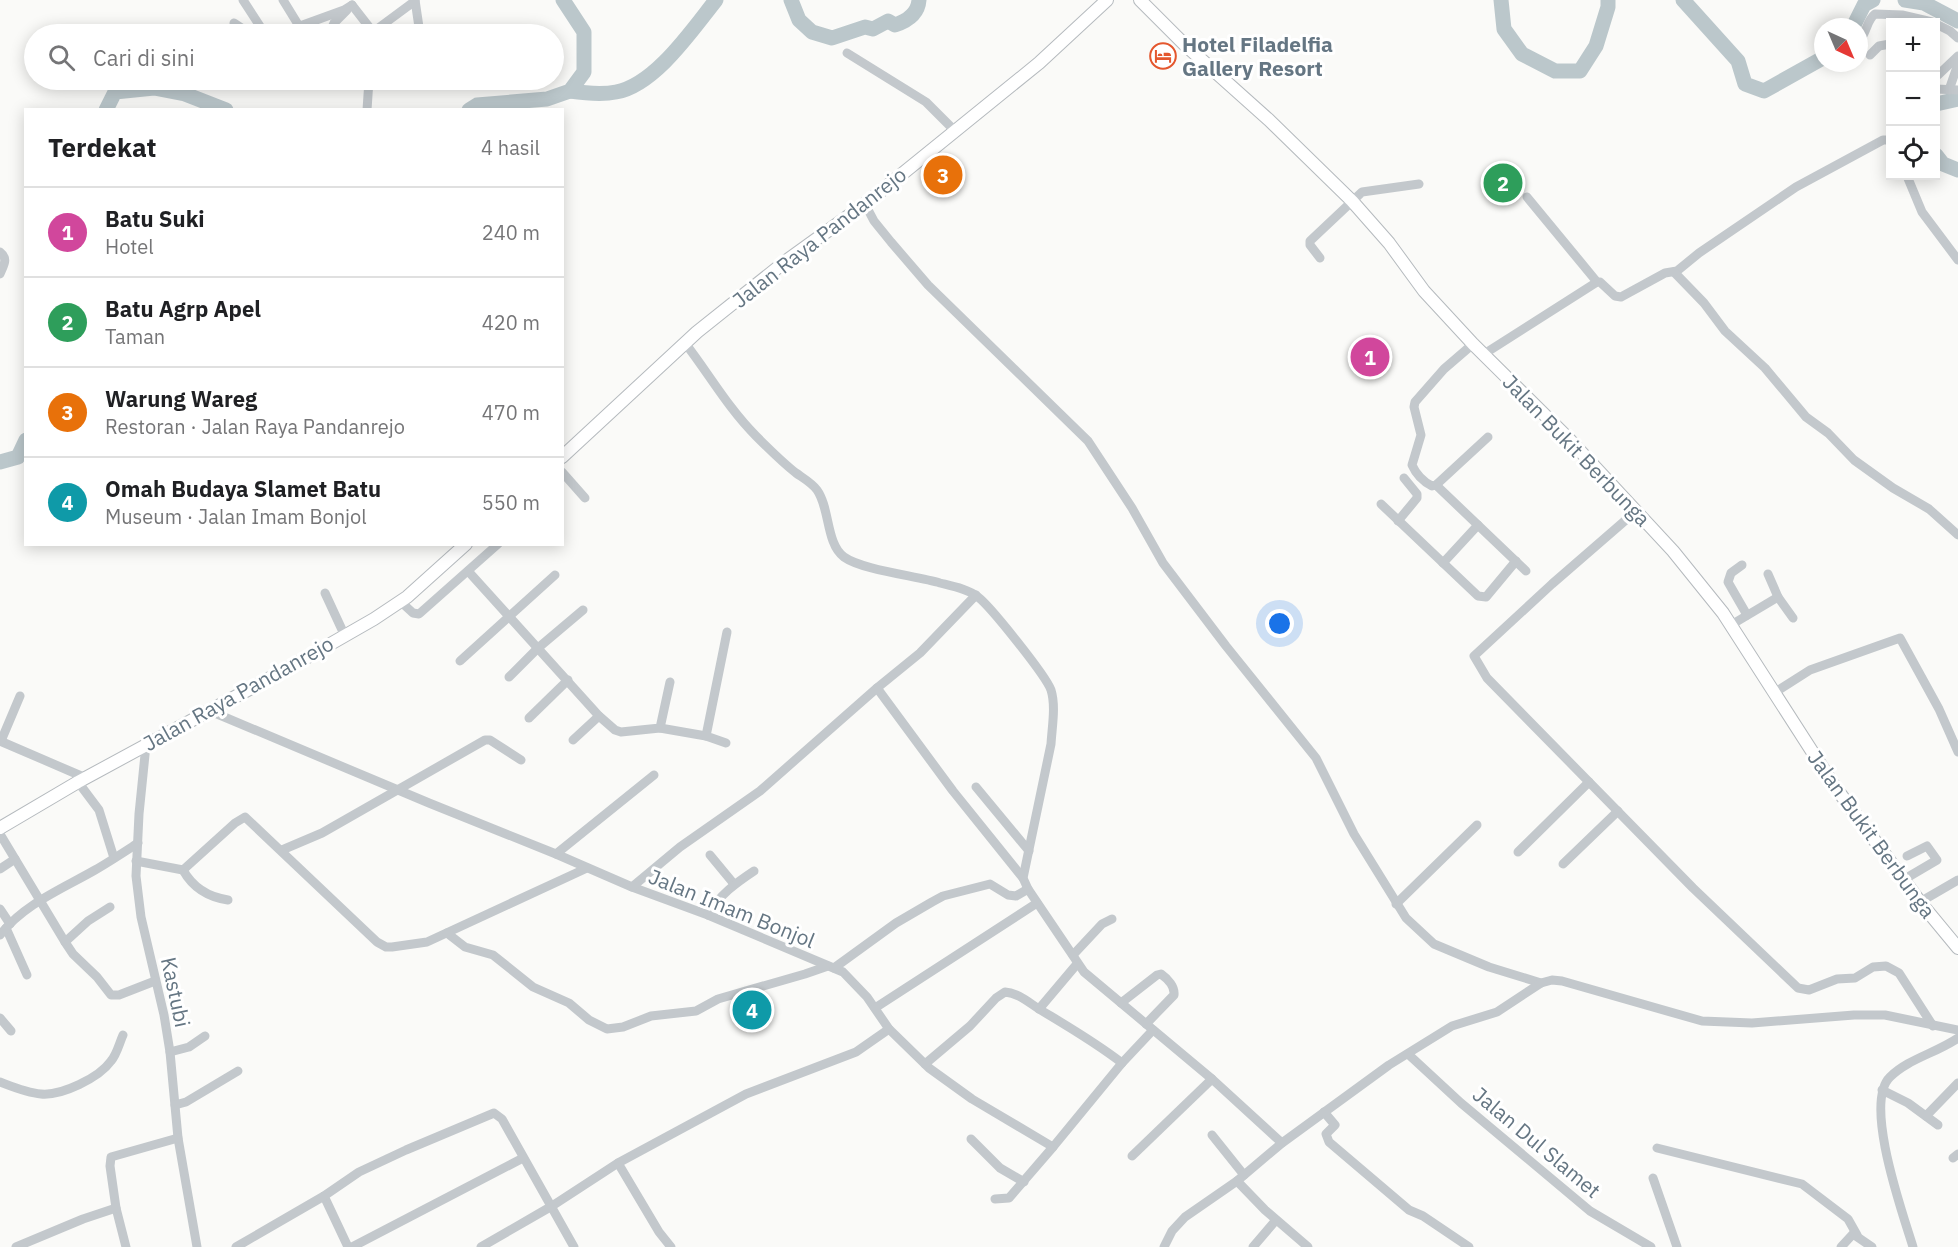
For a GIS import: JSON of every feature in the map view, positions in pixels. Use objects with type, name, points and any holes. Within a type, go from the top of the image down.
[{"type":"main road","name":"Jalan Raya Pandanrejo","points":[[564,455],[685,342],[786,261],[865,204],[1039,63],[1107,0]]},
{"type":"main road","name":"Jalan Bukit Berbunga","points":[[1140,0],[1352,201],[1389,243],[1424,291],[1473,344],[1569,439],[1673,551],[1731,625],[1833,784],[1903,880],[1958,948]]},
{"type":"main road","name":"Jalan Raya Pandanrejo","points":[[0,828],[82,780],[292,666],[401,602],[464,546]]},
{"type":"street","points":[[243,0],[259,24]]},
{"type":"street","points":[[283,0],[298,24]]},
{"type":"street","points":[[386,24],[415,1],[418,24]]},
{"type":"street","points":[[304,24],[351,4]]},
{"type":"street","points":[[351,4],[367,24]]},
{"type":"street","points":[[334,24],[346,13],[351,4]]},
{"type":"street","points":[[1868,24],[1875,14],[1914,18]]},
{"type":"street","points":[[1940,26],[1958,38]]},
{"type":"street","points":[[1870,55],[1879,46],[1886,45]]},
{"type":"street","points":[[847,53],[926,102],[954,130]]},
{"type":"street","points":[[1939,72],[1957,61]]},
{"type":"street","points":[[1952,89],[1957,61]]},
{"type":"street","points":[[1940,76],[1952,89]]},
{"type":"street","points":[[367,108],[368,90]]},
{"type":"street","points":[[1527,197],[1597,282],[1616,296],[1621,297],[1665,273],[1674,272],[1796,187],[1886,141]]},
{"type":"street","points":[[1909,180],[1922,212],[1958,260]]},
{"type":"street","points":[[1320,258],[1310,245],[1310,241],[1365,190],[1419,184]]},
{"type":"street","points":[[865,204],[891,242],[928,285],[1088,441],[1132,507],[1163,563],[1316,758],[1354,834],[1406,918],[1434,944],[1489,966],[1541,983]]},
{"type":"street","points":[[0,252],[5,259],[0,274]]},
{"type":"street","points":[[1674,272],[1704,303],[1725,331],[1765,368],[1806,417],[1832,436],[1854,460],[1893,488],[1929,508],[1958,535]]},
{"type":"street","points":[[1484,354],[1597,282]]},
{"type":"street","points":[[685,342],[736,416],[818,490],[827,512],[834,542],[845,558],[876,568],[939,582],[976,596],[992,611],[1043,675],[1050,687],[1052,697],[1051,744],[1023,878]]},
{"type":"street","points":[[1473,344],[1444,369],[1415,402],[1414,407],[1421,435],[1412,465],[1416,474],[1427,484],[1436,485],[1526,571]]},
{"type":"street","points":[[1436,485],[1488,437]]},
{"type":"street","points":[[564,474],[585,498]]},
{"type":"street","points":[[1398,521],[1417,498],[1404,478]]},
{"type":"street","points":[[1381,504],[1482,598],[1486,597],[1516,561]]},
{"type":"street","points":[[1635,512],[1474,656],[1492,686],[1706,901],[1798,988],[1809,990],[1837,979],[1855,978],[1873,967],[1886,966],[1899,973],[1933,1026]]},
{"type":"street","points":[[1443,563],[1478,525]]},
{"type":"street","points":[[401,602],[413,613],[419,614],[496,546]]},
{"type":"street","points":[[1742,565],[1731,573],[1728,582],[1747,615]]},
{"type":"street","points":[[468,571],[599,716],[618,732],[660,728],[706,736],[726,743]]},
{"type":"street","points":[[1768,574],[1778,597],[1793,618]]},
{"type":"street","points":[[460,661],[555,575]]},
{"type":"street","points":[[325,593],[344,634]]},
{"type":"street","points":[[632,887],[680,847],[760,791],[920,653],[976,596]]},
{"type":"street","points":[[1731,625],[1778,597]]},
{"type":"street","points":[[509,677],[538,648],[583,610]]},
{"type":"street","points":[[706,736],[727,632]]},
{"type":"street","points":[[1774,693],[1810,670],[1900,638],[1939,709],[1958,752]]},
{"type":"street","points":[[529,718],[568,680]]},
{"type":"street","points":[[660,728],[670,682]]},
{"type":"street","points":[[877,688],[952,791],[1023,878],[1075,960],[1282,1143]]},
{"type":"street","points":[[20,696],[1,741],[82,780],[99,810],[114,858]]},
{"type":"street","name":"Jalan Imam Bonjol","points":[[210,711],[632,887],[708,915],[831,967],[850,977],[889,1029],[925,1064],[972,1099],[1053,1147]]},
{"type":"street","points":[[573,740],[599,716]]},
{"type":"street","points":[[282,850],[322,833],[485,740],[490,740],[521,760]]},
{"type":"street","name":"Kastubi","points":[[146,745],[136,861],[141,917],[164,1015],[170,1052],[178,1138],[194,1246]]},
{"type":"street","points":[[556,854],[654,775]]},
{"type":"street","points":[[1518,852],[1589,782]]},
{"type":"street","points":[[976,787],[1029,851]]},
{"type":"street","points":[[1563,864],[1618,811]]},
{"type":"street","points":[[183,870],[235,823],[245,817],[381,945],[392,948],[419,944],[447,933],[587,868]]},
{"type":"street","points":[[1396,904],[1477,825]]},
{"type":"street","points":[[0,834],[73,954],[97,977],[111,995],[119,995],[155,981]]},
{"type":"street","points":[[5,929],[40,900],[138,843]]},
{"type":"street","points":[[1903,880],[1937,860],[1927,846],[1907,856]]},
{"type":"street","points":[[710,855],[734,884]]},
{"type":"street","points":[[0,869],[15,860]]},
{"type":"street","points":[[136,861],[183,870]]},
{"type":"street","points":[[183,870],[188,879],[202,891],[228,900]]},
{"type":"street","points":[[708,915],[718,898],[754,871]]},
{"type":"street","points":[[1920,902],[1958,880]]},
{"type":"street","points":[[447,933],[465,947],[493,955],[533,987],[569,1004],[590,1020],[607,1029],[623,1027],[651,1016],[696,1011],[718,999],[831,967],[896,923],[943,896],[990,884],[1002,889],[1008,895],[1016,896],[1028,889]]},
{"type":"street","points":[[875,1008],[1037,903]]},
{"type":"street","points":[[65,942],[88,921],[110,907]]},
{"type":"street","points":[[0,909],[5,929],[27,975]]},
{"type":"street","points":[[1039,1009],[1101,924],[1112,919]]},
{"type":"street","points":[[995,1199],[1009,1198],[1024,1182],[1122,1063],[1174,995],[1173,988],[1166,977],[1157,975],[1121,1003]]},
{"type":"street","points":[[1164,1247],[1172,1231],[1185,1217],[1242,1182],[1282,1143],[1328,1116],[1389,1065],[1452,1026],[1497,1012],[1541,983],[1552,980],[1562,981],[1702,1021],[1752,1023],[1854,1015],[1885,1015],[1958,1030]]},
{"type":"street","points":[[925,1064],[970,1026],[996,998],[1005,992],[1017,995],[1097,1043],[1122,1063]]},
{"type":"street","points":[[0,1018],[11,1031]]},
{"type":"street","points":[[481,1247],[552,1206],[618,1163],[746,1094],[856,1052],[889,1029]]},
{"type":"street","points":[[0,1082],[40,1095],[53,1094],[70,1088],[85,1082],[106,1067],[112,1060],[123,1035]]},
{"type":"street","points":[[170,1052],[189,1047],[206,1036]]},
{"type":"street","points":[[1913,1247],[1886,1153],[1880,1111],[1882,1090],[1889,1078],[1903,1067],[1958,1038]]},
{"type":"street","name":"Jalan Dul Slamet","points":[[1408,1054],[1461,1103],[1590,1211],[1651,1247]]},
{"type":"street","points":[[175,1105],[189,1101],[238,1071]]},
{"type":"street","points":[[1132,1156],[1212,1079]]},
{"type":"street","points":[[1926,1116],[1958,1083]]},
{"type":"street","points":[[1882,1090],[1908,1103],[1938,1125]]},
{"type":"street","points":[[236,1247],[324,1196],[359,1172],[494,1113],[502,1119],[574,1247]]},
{"type":"street","points":[[1328,1116],[1335,1126],[1325,1135],[1329,1142],[1409,1210],[1423,1216],[1469,1247]]},
{"type":"street","points":[[1212,1135],[1242,1182],[1276,1220],[1308,1247]]},
{"type":"street","points":[[126,1247],[116,1208],[110,1166],[111,1157],[178,1138]]},
{"type":"street","points":[[971,1139],[1000,1168],[1024,1182]]},
{"type":"street","points":[[1657,1148],[1802,1184],[1848,1219],[1857,1235],[1872,1247]]},
{"type":"street","points":[[324,1196],[350,1247],[523,1158]]},
{"type":"street","points":[[618,1163],[659,1232],[671,1247]]},
{"type":"street","points":[[1653,1178],[1677,1247]]},
{"type":"street","points":[[16,1247],[82,1219],[116,1208]]},
{"type":"street","points":[[1253,1247],[1276,1220]]},
{"type":"street","points":[[1841,1247],[1851,1235],[1857,1235]]},
{"type":"waterway","points":[[472,108],[477,105],[547,99],[570,91],[584,72],[584,32],[563,0]]},
{"type":"waterway","points":[[570,91],[599,94],[616,92],[645,79],[672,55],[716,0]]},
{"type":"waterway","points":[[791,0],[799,20],[812,32],[832,38],[865,27],[873,29],[888,21],[895,25],[908,19],[914,13],[919,0]]},
{"type":"waterway","points":[[1501,0],[1504,29],[1522,54],[1555,71],[1580,71],[1596,46],[1608,0]]},
{"type":"waterway","points":[[1683,0],[1738,61],[1745,84],[1764,91],[1814,63]]},
{"type":"waterway","points":[[1858,18],[1864,5],[1873,0]]},
{"type":"waterway","points":[[1905,0],[1924,3],[1958,21]]},
{"type":"waterway","points":[[107,108],[115,92],[134,90]]},
{"type":"waterway","points":[[164,90],[185,94],[221,108]]},
{"type":"waterway","points":[[1940,103],[1958,99]]},
{"type":"waterway","points":[[1940,160],[1943,164],[1958,170]]},
{"type":"waterway","points":[[0,462],[18,457],[24,444]]},
{"type":"place","name":"Hotel Filadelfia Gallery Resort","points":[[1163,56]]},
{"type":"place","name":"Warung Wareg","points":[[943,175]]},
{"type":"place","name":"Batu Agrp Apel","points":[[1503,183]]},
{"type":"place","name":"Batu Suki","points":[[1370,357]]},
{"type":"place","name":"Omah Budaya Slamet Batu","points":[[752,1010]]}]
